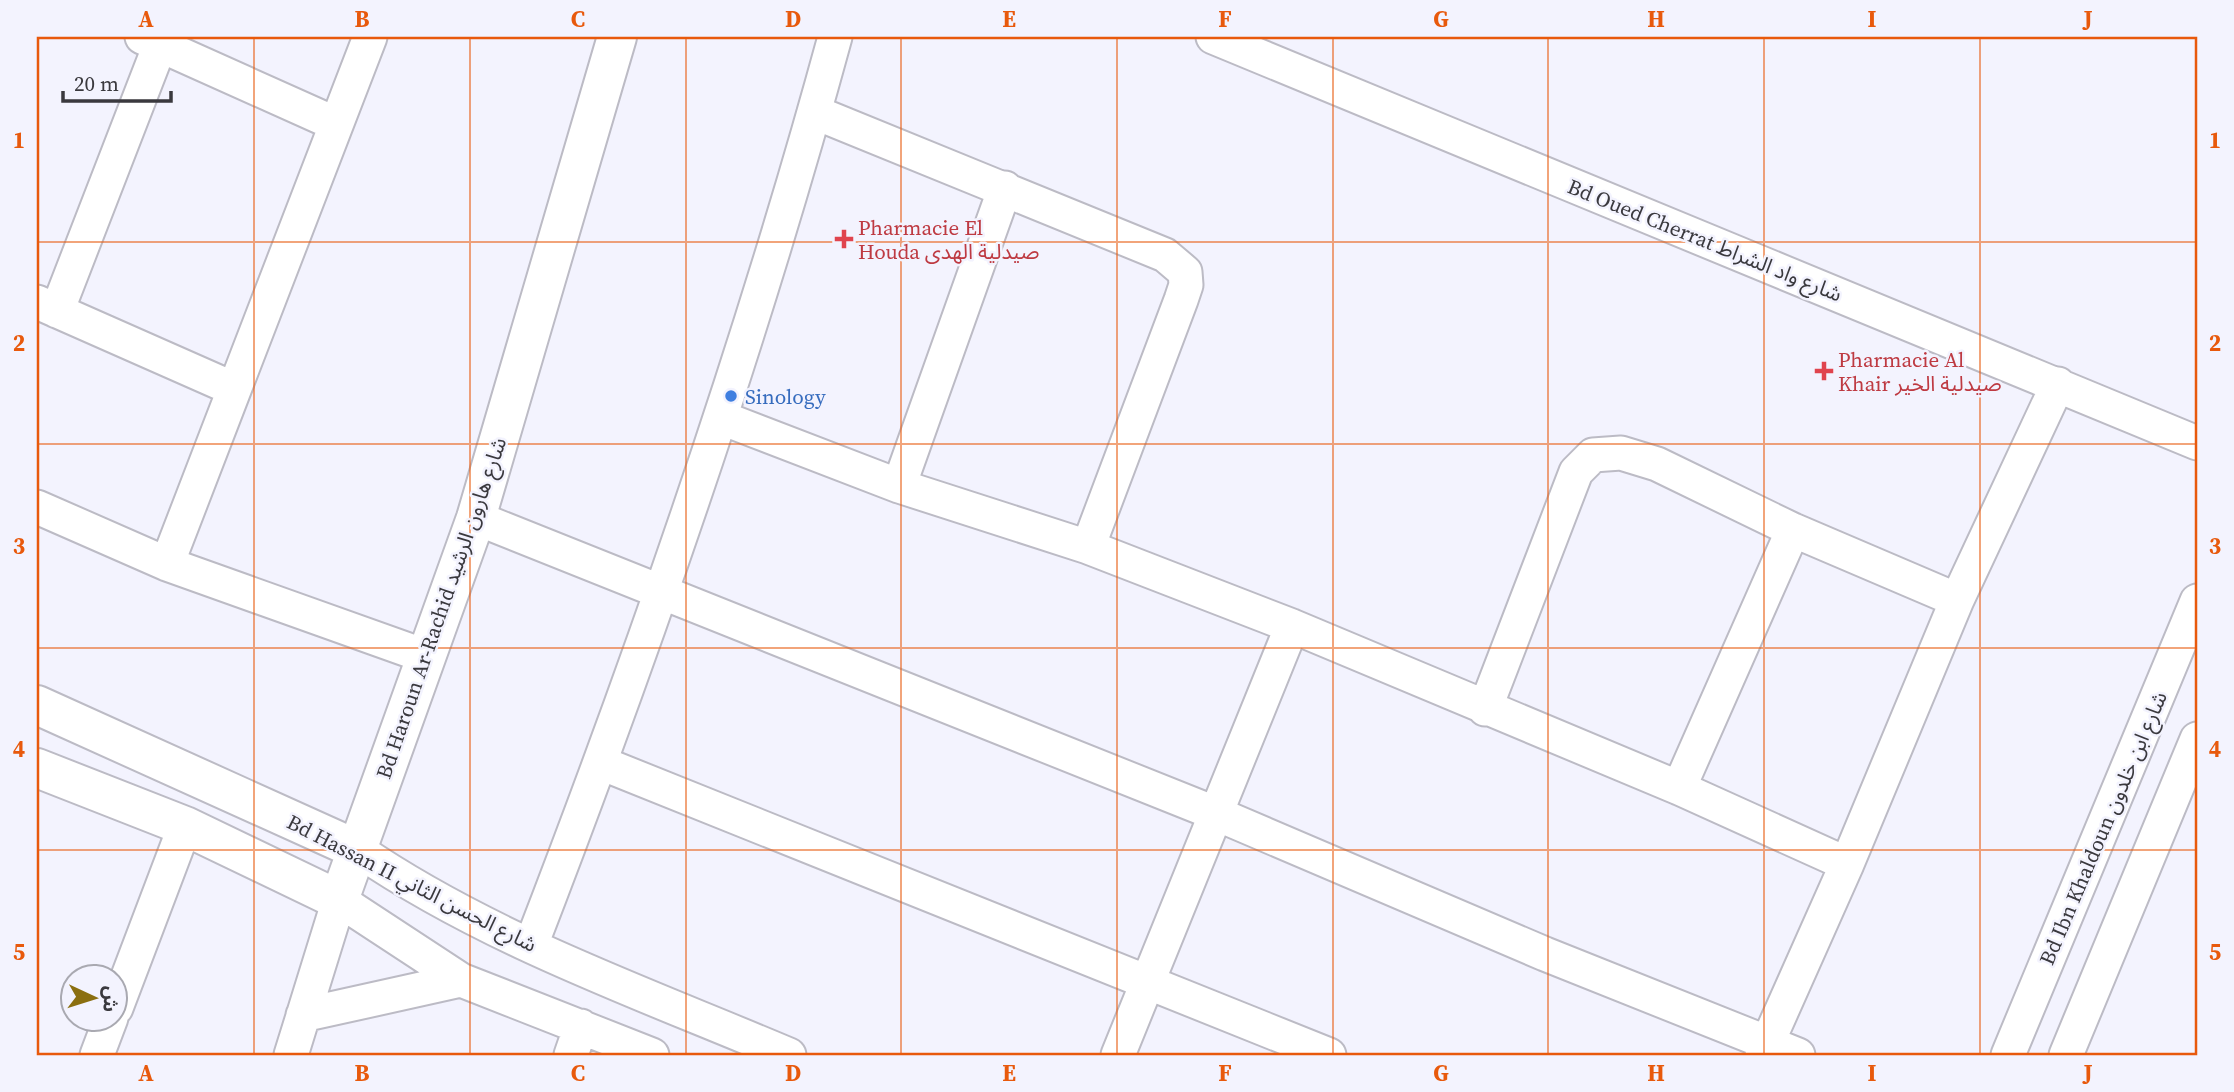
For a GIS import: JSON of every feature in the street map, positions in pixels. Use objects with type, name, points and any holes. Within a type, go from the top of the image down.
[{"type":"street","points":[[167,564],[370,37]]},
{"type":"street","name":"Bd Haroun Ar-Rachid شارع هارون الرشيد","points":[[291,1055],[339,901],[476,519],[617,37]]},
{"type":"street","points":[[531,945],[601,763],[722,418],[835,37]]},
{"type":"street","name":"Bd Oued Cherrat شارع واد الشراط","points":[[1213,37],[2197,443]]},
{"type":"street","points":[[234,388],[47,306],[151,41],[336,124]]},
{"type":"street","points":[[814,113],[1165,255],[1185,272],[1186,285],[1181,300],[1087,547]]},
{"type":"street","points":[[899,486],[1004,188]]},
{"type":"street","points":[[1765,1049],[1847,864],[1957,600],[2059,384]]},
{"type":"street","points":[[722,418],[899,486],[1087,547],[1292,626],[1679,789],[1847,864]]},
{"type":"street","points":[[1485,709],[1576,472],[1593,455],[1621,453],[1657,464],[1793,530],[1957,600]]},
{"type":"street","points":[[37,507],[167,564],[425,656]]},
{"type":"street","points":[[476,519],[1217,814],[1765,1049],[1798,1055]]},
{"type":"street","points":[[1679,789],[1793,530]]},
{"type":"street","name":"Bd Ibn Khaldoun شارع ابن خلدون","points":[[2008,1055],[2197,601]]},
{"type":"street","points":[[1118,1055],[1292,626]]},
{"type":"street","name":"Bd Hassan II شارع الحسن الثاني","points":[[37,705],[359,850],[415,889],[531,945],[789,1055]]},
{"type":"street","points":[[2066,1055],[2197,739]]},
{"type":"street","points":[[601,763],[1146,984],[1329,1055]]},
{"type":"street","points":[[37,768],[185,826],[339,901],[461,980],[576,1041],[652,1055]]},
{"type":"street","points":[[130,971],[185,826]]},
{"type":"street","points":[[303,1015],[461,980]]},
{"type":"street","points":[[97,1055],[106,1032]]},
{"type":"place","name":"Pharmacie El Houda صيدلية الهدى","points":[[844,239]]},
{"type":"place","name":"Pharmacie Al Khair صيدلية الخير","points":[[1824,371]]},
{"type":"place","name":"Sinology","points":[[731,396]]}]
